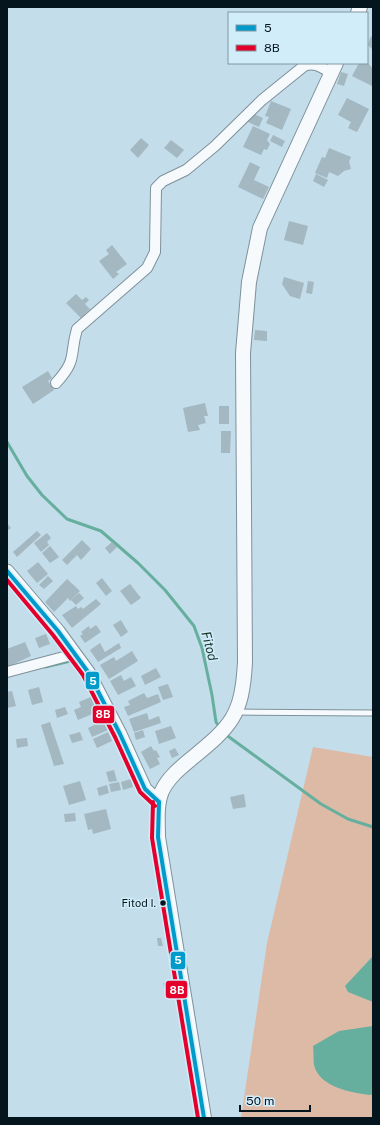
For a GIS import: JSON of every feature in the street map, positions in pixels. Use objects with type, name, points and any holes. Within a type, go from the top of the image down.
[{"type":"main road","points":[[204,1118],[158,837],[159,802],[162,791],[174,774],[223,732],[236,712],[244,685],[243,353],[249,282],[260,228],[333,68]]},
{"type":"street","points":[[56,383],[68,370],[73,358],[74,339],[77,329],[147,268],[155,252],[156,188],[163,181],[186,170],[215,146],[262,100],[304,66],[309,64]]},
{"type":"street","points":[[314,64],[333,68]]},
{"type":"street","points":[[7,572],[58,631],[75,654],[99,692],[145,790],[159,802]]},
{"type":"street","points":[[7,672],[28,668],[75,654]]},
{"type":"lane","points":[[236,712],[373,713]]},
{"type":"shaded area","points":[[313,747],[373,757],[373,1118],[241,1118],[267,943]]},
{"type":"shaded area","points":[[373,956],[373,1002],[348,992],[345,986]]},
{"type":"shaded area","points":[[373,1026],[373,1094],[363,1094],[337,1088],[322,1079],[317,1073],[314,1065],[313,1046],[339,1031]]},
{"type":"building","points":[[373,35],[373,50],[368,45],[370,38]]},
{"type":"building","points":[[368,63],[373,69],[372,86],[352,76],[358,64]]},
{"type":"building","points":[[341,72],[348,74],[344,86],[337,84]]},
{"type":"building","points":[[347,98],[369,109],[357,132],[348,128],[351,122],[338,115]]},
{"type":"building","points":[[271,101],[291,109],[282,130],[266,123],[269,117],[265,116]]},
{"type":"building","points":[[252,113],[263,118],[259,127],[248,122]]},
{"type":"building","points":[[253,126],[270,134],[267,140],[270,144],[267,150],[264,149],[261,155],[243,147]]},
{"type":"building","points":[[273,135],[285,141],[282,147],[270,141]]},
{"type":"building","points":[[141,138],[149,145],[138,158],[130,150]]},
{"type":"building","points":[[171,140],[184,150],[177,158],[164,148]]},
{"type":"building","points":[[329,148],[351,157],[349,162],[351,169],[344,171],[338,176],[329,172],[327,178],[315,173],[322,157],[325,158]]},
{"type":"building","points":[[250,162],[260,167],[254,180],[269,187],[263,199],[238,187]]},
{"type":"building","points":[[316,174],[328,180],[324,187],[313,181]]},
{"type":"building","points":[[289,221],[308,226],[303,245],[284,240]]},
{"type":"building","points":[[112,245],[127,264],[116,272],[119,274],[113,279],[99,261],[109,254],[106,250]]},
{"type":"building","points":[[284,277],[304,283],[300,299],[290,296],[282,284]]},
{"type":"building","points":[[308,281],[314,282],[312,294],[306,293]]},
{"type":"building","points":[[76,294],[82,300],[86,297],[89,300],[85,304],[90,309],[81,318],[66,303]]},
{"type":"building","points":[[255,330],[267,331],[267,341],[254,340]]},
{"type":"building","points":[[48,371],[52,378],[48,381],[54,390],[33,404],[22,387]]},
{"type":"building","points":[[205,403],[208,416],[204,416],[206,423],[198,425],[200,430],[188,432],[183,408]]},
{"type":"building","points":[[219,406],[229,406],[229,424],[219,424]]},
{"type":"building","points":[[221,431],[231,431],[230,453],[221,453]]},
{"type":"building","points":[[7,523],[11,528],[7,531]]},
{"type":"building","points":[[37,531],[41,535],[17,557],[13,552]]},
{"type":"building","points":[[47,533],[51,538],[47,542],[49,545],[41,552],[34,543]]},
{"type":"building","points":[[82,540],[91,549],[81,560],[77,555],[67,565],[62,560]]},
{"type":"building","points":[[112,542],[117,547],[110,554],[105,548]]},
{"type":"building","points":[[50,546],[59,557],[50,563],[42,553]]},
{"type":"building","points":[[38,562],[48,574],[37,583],[27,571]]},
{"type":"building","points":[[48,576],[53,581],[44,589],[39,585]]},
{"type":"building","points":[[102,578],[112,591],[106,596],[96,583]]},
{"type":"building","points":[[67,579],[80,591],[70,601],[68,598],[54,612],[45,602]]},
{"type":"building","points":[[130,584],[141,598],[131,605],[120,591]]},
{"type":"building","points":[[79,593],[84,598],[76,605],[71,600]]},
{"type":"building","points":[[96,599],[101,604],[72,628],[62,615],[76,606],[78,609],[81,607],[83,609]]},
{"type":"building","points":[[121,620],[128,632],[121,637],[113,625]]},
{"type":"building","points":[[96,625],[101,632],[85,643],[80,636],[83,634],[81,632],[89,626],[90,629]]},
{"type":"building","points":[[46,634],[50,644],[39,648],[35,638]]},
{"type":"building","points":[[25,642],[31,656],[7,667],[7,649]]},
{"type":"building","points":[[100,643],[105,652],[119,643],[121,648],[98,662],[90,650]]},
{"type":"building","points":[[132,651],[138,661],[109,679],[100,665],[114,657],[116,661]]},
{"type":"building","points":[[156,668],[161,677],[145,685],[141,676]]},
{"type":"building","points":[[121,675],[124,681],[131,677],[136,686],[118,695],[110,681]]},
{"type":"building","points":[[168,684],[173,697],[163,700],[158,687]]},
{"type":"building","points":[[39,687],[43,702],[32,705],[28,690]]},
{"type":"building","points":[[12,691],[16,706],[7,708],[7,692]]},
{"type":"building","points":[[144,693],[147,698],[158,694],[161,702],[128,716],[124,707],[130,705],[128,701]]},
{"type":"building","points":[[91,697],[97,712],[78,720],[74,710],[81,707],[79,702]]},
{"type":"building","points":[[65,707],[68,714],[57,718],[55,710]]},
{"type":"building","points":[[147,713],[149,720],[159,716],[161,723],[134,732],[129,719]]},
{"type":"building","points":[[103,721],[108,730],[92,737],[88,728]]},
{"type":"building","points":[[50,722],[64,764],[54,766],[41,725]]},
{"type":"building","points":[[171,726],[176,738],[159,744],[155,731]]},
{"type":"building","points":[[143,730],[145,737],[136,740],[134,733]]},
{"type":"building","points":[[80,732],[83,740],[72,743],[69,735]]},
{"type":"building","points":[[108,732],[112,741],[97,748],[93,739]]},
{"type":"building","points":[[27,738],[28,746],[17,748],[16,739]]},
{"type":"building","points":[[151,746],[154,751],[156,750],[160,757],[157,758],[160,764],[150,769],[141,752]]},
{"type":"building","points":[[175,748],[179,755],[172,758],[169,751]]},
{"type":"building","points":[[114,770],[117,781],[109,782],[106,772]]},
{"type":"building","points":[[131,779],[133,787],[123,790],[121,782]]},
{"type":"building","points":[[80,781],[86,800],[69,805],[63,786]]},
{"type":"building","points":[[119,782],[121,790],[111,792],[109,784]]},
{"type":"building","points":[[107,785],[109,793],[99,796],[97,788]]},
{"type":"building","points":[[244,794],[246,807],[233,809],[230,797]]},
{"type":"building","points":[[106,809],[111,829],[93,834],[92,829],[88,830],[84,814]]},
{"type":"building","points":[[75,813],[76,821],[65,822],[64,814]]},
{"type":"building","points":[[157,938],[161,938],[163,946],[158,946]]},
{"type":"building","points":[[169,982],[171,990],[165,991],[163,983]]},
{"type":"waterway","name":"Fitod","points":[[7,442],[27,476],[42,495],[67,519],[101,531],[138,563],[165,590],[194,626],[202,648],[216,722],[220,728]]},
{"type":"waterway","points":[[45,667],[75,660]]},
{"type":"waterway","name":"Fitod","points":[[225,734],[321,804],[348,819],[373,827]]},
{"type":"transit line","name":"5","points":[[7,571],[58,631],[88,672],[120,734],[145,789],[159,802]]},
{"type":"transit line","name":"8B","points":[[7,580],[53,635],[83,675],[115,737],[140,792],[155,806]]},
{"type":"transit line","name":"8B","points":[[153,802],[152,838],[198,1118]]},
{"type":"transit line","name":"5","points":[[159,802],[158,837],[204,1118]]},
{"type":"place","name":"Fitod I.","points":[[163,903]]}]
